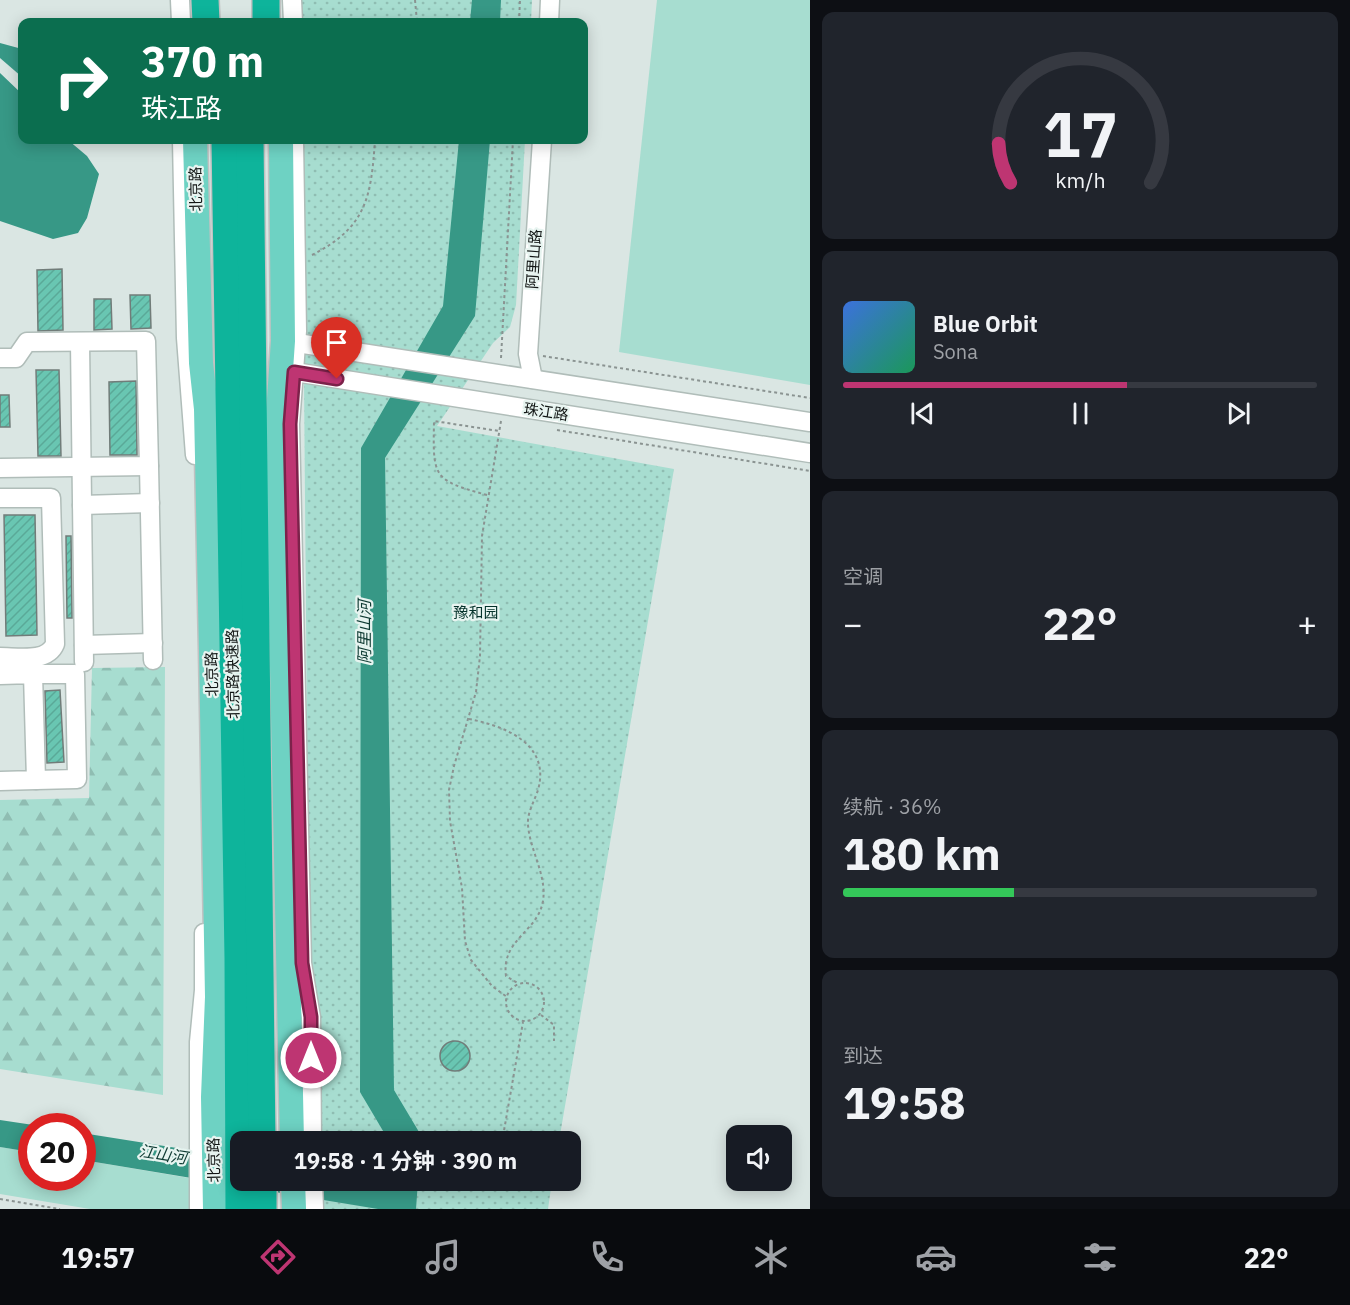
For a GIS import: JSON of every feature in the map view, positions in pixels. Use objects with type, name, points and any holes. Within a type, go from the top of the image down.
[{"type":"highway","points":[[205,0],[206,18]]},
{"type":"highway","points":[[223,0],[224,18]]},
{"type":"highway","points":[[248,0],[248,18]]},
{"type":"highway","points":[[266,0],[266,18]]},
{"type":"highway","points":[[212,144],[219,313],[228,385]]},
{"type":"highway","name":"北京路快速路","points":[[225,144],[228,385],[250,959],[261,1131]]},
{"type":"highway","name":"北京路快速路","points":[[239,1209],[250,959],[253,442],[250,144]]},
{"type":"highway","points":[[253,442],[266,331],[263,144]]},
{"type":"highway","points":[[263,1191],[263,1209]]},
{"type":"main road","points":[[193,0],[193,18]]},
{"type":"main road","points":[[279,0],[279,18]]},
{"type":"main road","name":"北京路","points":[[195,144],[201,363],[206,409],[217,997],[207,1149],[210,1195]]},
{"type":"main road","points":[[281,144],[290,342],[288,371],[277,428],[292,1131]]},
{"type":"street","points":[[180,0],[181,18]]},
{"type":"street","points":[[292,0],[293,18]]},
{"type":"street","points":[[549,18],[550,0]]},
{"type":"street","points":[[182,144],[186,338],[195,448],[204,912],[204,990],[200,1042],[207,1149]]},
{"type":"street","points":[[290,342],[296,263],[294,144]]},
{"type":"street","name":"阿里山路","points":[[533,379],[528,354],[542,144]]},
{"type":"street","points":[[0,358],[16,358],[27,342],[146,341],[153,652],[84,653],[80,342]]},
{"type":"street","name":"珠江路","points":[[290,342],[810,423]]},
{"type":"street","points":[[288,371],[302,963],[311,1017],[312,1131]]},
{"type":"street","name":"珠江路","points":[[288,371],[810,453]]},
{"type":"street","points":[[0,468],[149,466]]},
{"type":"street","points":[[0,498],[51,498],[55,644],[53,649],[41,656],[0,657]]},
{"type":"street","points":[[82,505],[150,503]]},
{"type":"street","points":[[33,674],[36,780]]},
{"type":"street","points":[[0,675],[75,674],[77,779],[0,781]]},
{"type":"street","points":[[199,1209],[210,1195]]},
{"type":"path","points":[[415,0],[417,18]]},
{"type":"path","points":[[519,18],[520,0]]},
{"type":"path","points":[[296,263],[345,234],[358,217],[367,200],[374,144]]},
{"type":"path","points":[[513,144],[501,362],[528,354],[810,398]]},
{"type":"path","points":[[487,495],[454,486],[438,473],[433,460],[434,421],[499,431]]},
{"type":"path","points":[[501,421],[482,536],[480,656],[476,692],[449,790],[453,848],[462,888],[465,941],[471,960],[492,986],[507,997]]},
{"type":"path","points":[[469,719],[497,724],[515,735],[532,747],[538,765],[538,789],[527,823],[543,885],[543,903],[536,917],[508,951],[504,964],[506,976],[519,984],[531,984],[541,991],[545,1002],[541,1015],[529,1022],[523,1022],[511,1016],[507,1010],[507,997],[519,984]]},
{"type":"path","points":[[541,1015],[554,1025],[554,1041]]},
{"type":"path","points":[[504,1131],[523,1022]]},
{"type":"path","points":[[0,1199],[60,1209]]},
{"type":"green space","points":[[301,0],[532,0],[531,18],[302,18]]},
{"type":"green space","points":[[657,0],[810,0],[810,385],[619,352]]},
{"type":"green space","name":"豫和园","points":[[302,144],[525,144],[516,305],[510,327],[493,343],[437,426],[674,469],[561,1131],[322,1131],[320,1015],[309,972]]},
{"type":"green space","points":[[165,667],[163,1095],[0,1069],[0,800],[89,798],[92,668]]},
{"type":"green space","points":[[0,1147],[18,1150],[18,1191],[96,1191],[96,1162],[195,1179],[190,1209],[90,1209],[0,1194]]},
{"type":"green space","points":[[322,1191],[551,1191],[548,1209],[323,1209]]},
{"type":"water","points":[[472,0],[501,0],[500,18],[470,18]]},
{"type":"water","points":[[0,43],[18,48],[18,74],[0,58]]},
{"type":"water","points":[[0,73],[18,90],[18,144],[73,144],[87,156],[99,174],[87,218],[78,233],[53,239],[0,221]]},
{"type":"water","name":"阿里山河","points":[[459,144],[490,144],[475,316],[385,458],[394,1090],[418,1131],[383,1131],[360,1092],[361,448],[443,306]]},
{"type":"water","points":[[0,1120],[18,1123],[18,1150],[0,1147]]},
{"type":"water","name":"江山河","points":[[96,1135],[230,1156],[230,1184],[96,1162]]},
{"type":"water","points":[[270,1191],[417,1191],[416,1209],[378,1209]]},
{"type":"building","points":[[62,269],[63,330],[38,331],[37,270]]},
{"type":"building","points":[[130,295],[150,295],[151,328],[131,329]]},
{"type":"building","points":[[94,299],[111,299],[112,329],[94,330]]},
{"type":"building","points":[[36,370],[59,370],[61,456],[38,456]]},
{"type":"building","points":[[136,381],[137,455],[110,455],[109,382]]},
{"type":"building","points":[[0,395],[9,395],[10,427],[0,427]]},
{"type":"building","points":[[4,515],[35,515],[37,635],[6,636]]},
{"type":"building","points":[[66,536],[71,536],[72,618],[67,618]]},
{"type":"building","points":[[60,690],[64,762],[47,763],[45,691]]},
{"type":"building","points":[[455,1041],[461,1042],[469,1050],[469,1062],[461,1070],[455,1071],[449,1070],[441,1062],[440,1056],[441,1050],[449,1042]]},
{"type":"route","points":[[311,1058],[311,1017],[302,963],[290,424],[294,372],[337,379]]}]
